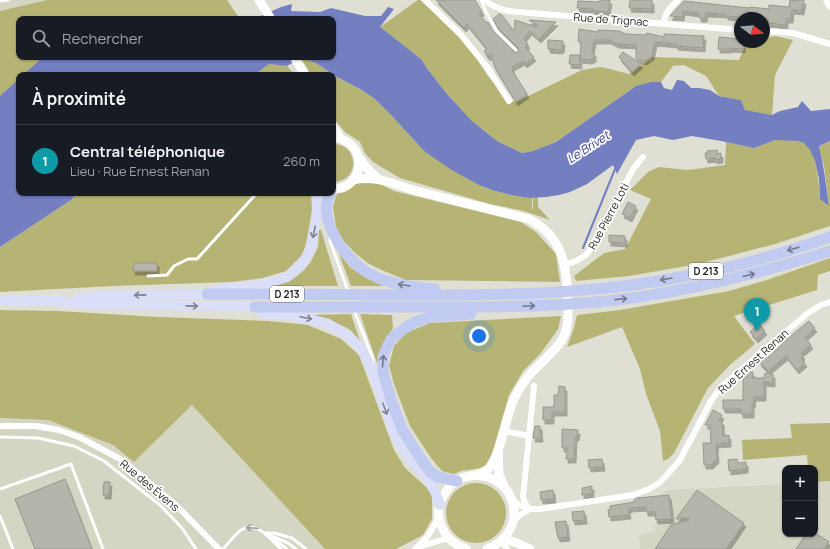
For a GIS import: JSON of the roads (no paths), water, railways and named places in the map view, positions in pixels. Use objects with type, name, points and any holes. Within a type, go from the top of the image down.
[{"type":"highway","points":[[329,196],[326,201],[327,218],[339,245],[354,263],[370,274],[393,284],[405,286],[485,290],[497,294]]},
{"type":"highway","name":"D 213","points":[[207,294],[456,296],[558,292],[638,284],[691,275],[757,259],[830,237]]},
{"type":"highway","name":"D 213","points":[[255,307],[497,307],[582,303],[638,297],[723,281],[830,251]]},
{"type":"highway","points":[[457,481],[438,477],[430,472],[402,429],[392,403],[383,372],[383,356],[391,340],[415,322],[430,317],[486,313],[497,307]]},
{"type":"main road","points":[[828,0],[830,5]]},
{"type":"main road","points":[[260,1],[269,16]]},
{"type":"main road","points":[[296,60],[303,72]]},
{"type":"main road","points":[[336,189],[353,180],[359,165],[356,150],[352,145],[337,138]]},
{"type":"main road","points":[[358,156],[378,179]]},
{"type":"main road","points":[[353,180],[361,178],[378,179],[407,189],[529,218],[539,224],[553,238],[558,247],[565,265],[567,277],[568,320],[566,330],[555,349],[532,372],[522,385],[514,399],[498,452],[488,470],[477,475]]},
{"type":"main road","points":[[207,294],[221,288],[244,287],[272,282],[287,277],[301,266],[310,250],[316,223],[316,196]]},
{"type":"main road","name":"D 213","points":[[0,301],[55,301],[112,295],[207,294]]},
{"type":"main road","name":"D 213","points":[[55,301],[81,304],[255,307]]},
{"type":"main road","points":[[255,307],[266,314],[284,314],[326,323],[347,334],[362,350],[373,372],[393,430],[409,458],[430,481],[440,505]]},
{"type":"main road","points":[[498,452],[499,474],[504,487]]},
{"type":"main road","points":[[466,549],[457,547],[448,538],[442,528],[439,517],[443,495],[449,487],[466,476],[487,476],[504,487],[509,493],[514,507],[513,524],[504,543]]},
{"type":"main road","points":[[513,524],[517,536],[528,548]]},
{"type":"main road","points":[[487,549],[504,543],[528,548]]},
{"type":"street","points":[[425,0],[461,34],[487,67],[509,101]]},
{"type":"street","name":"Rue de Trignac","points":[[484,0],[492,6],[505,11],[734,30]]},
{"type":"street","points":[[664,24],[664,17],[676,0]]},
{"type":"street","points":[[770,31],[793,33],[830,44]]},
{"type":"street","name":"Rue Pierre Loti","points":[[565,265],[576,261],[590,251],[633,169],[643,156]]},
{"type":"street","name":"Rue Ernest Renan","points":[[530,509],[540,509],[633,495],[649,489],[659,483],[680,460],[711,401],[721,387],[808,313],[820,305],[830,302]]},
{"type":"street","points":[[530,509],[524,503],[523,497],[534,386]]},
{"type":"street","name":"Rue des Évens","points":[[0,426],[36,426],[59,430],[79,437],[122,460],[176,505],[219,549]]},
{"type":"street","points":[[504,432],[529,436]]},
{"type":"street","points":[[512,499],[519,505],[530,509]]},
{"type":"street","points":[[513,524],[520,515],[530,509]]},
{"type":"street","points":[[416,548],[428,536],[439,517]]},
{"type":"street","points":[[416,548],[448,538]]},
{"type":"lane","points":[[0,2],[8,0]]},
{"type":"lane","points":[[481,0],[496,30],[516,50]]},
{"type":"lane","points":[[148,276],[167,275],[174,266],[188,259],[197,259],[254,196]]},
{"type":"lane","points":[[330,226],[330,241],[373,359],[373,372]]},
{"type":"lane","points":[[0,437],[38,438],[74,446],[104,461],[160,505],[182,528],[196,549]]},
{"type":"lane","points":[[0,489],[71,464],[103,549]]},
{"type":"lane","points":[[0,516],[13,549]]},
{"type":"lane","points":[[223,549],[240,530],[252,527],[288,543],[296,549]]},
{"type":"lane","points":[[265,533],[281,549]]},
{"type":"lane","points":[[265,533],[287,549]]},
{"type":"lane","points":[[265,533],[274,533],[292,538],[306,549]]},
{"type":"water","name":"Le Brivet","points":[[292,4],[291,11],[320,12],[331,8],[365,16],[381,16],[388,7],[394,9],[380,27],[422,60],[447,94],[472,121],[497,141],[522,153],[533,151],[556,142],[636,86],[651,82],[661,82],[664,88],[672,90],[677,80],[684,81],[691,88],[710,90],[719,96],[741,100],[745,110],[772,115],[780,111],[798,107],[802,101],[811,111],[830,109],[830,141],[819,146],[824,168],[829,206],[820,199],[819,179],[815,161],[810,150],[804,143],[798,141],[775,140],[754,148],[692,136],[673,140],[654,136],[636,140],[617,174],[613,165],[587,184],[570,192],[546,197],[530,198],[495,191],[479,185],[450,169],[424,151],[375,99],[336,76],[336,72],[330,72],[316,63],[307,60],[336,60],[336,16],[261,16]]},
{"type":"water","points":[[40,60],[298,60],[287,66],[269,64],[258,72],[26,72]]},
{"type":"water","points":[[16,82],[16,196],[74,196],[71,200],[0,247],[0,96]]},
{"type":"waterway","points":[[583,248],[615,169]]},
{"type":"place","name":"Central téléphonique","points":[[757,331]]}]
